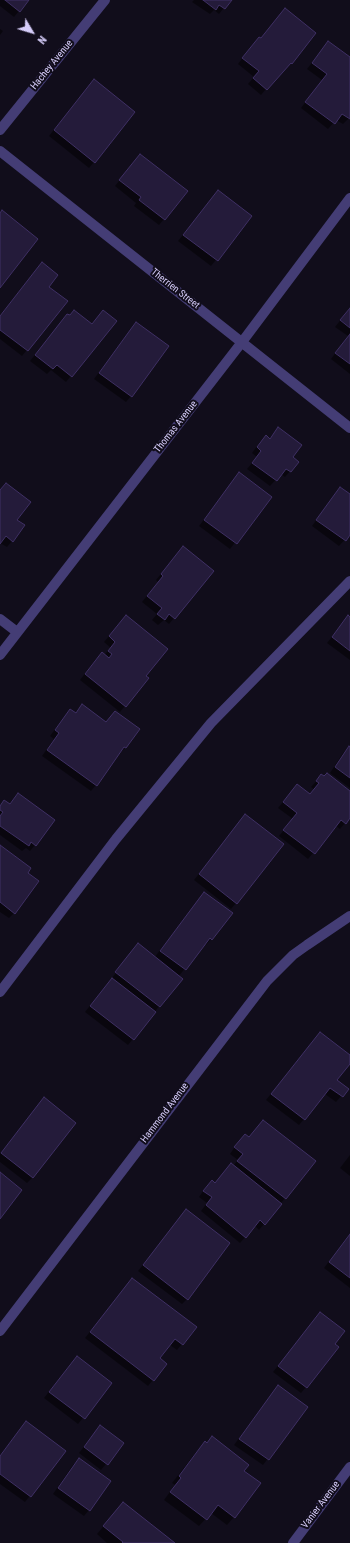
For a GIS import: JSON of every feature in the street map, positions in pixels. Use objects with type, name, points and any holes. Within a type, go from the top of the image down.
[{"type":"street","name":"Hachey Avenue","points":[[0,130],[105,0]]},
{"type":"street","name":"Therrien Street","points":[[0,151],[350,428]]},
{"type":"street","name":"Thomas Avenue","points":[[0,655],[242,342],[350,198]]},
{"type":"street","points":[[0,992],[116,839],[211,723],[350,581]]},
{"type":"street","points":[[0,619],[17,632]]},
{"type":"street","name":"Hammond Avenue","points":[[0,1331],[267,981],[307,945],[350,916]]},
{"type":"street","name":"Vanier Avenue","points":[[293,1543],[350,1467]]},
{"type":"building","points":[[5,0],[29,0],[20,12]]},
{"type":"building","points":[[203,0],[232,0],[225,9],[219,5],[216,10]]},
{"type":"building","points":[[285,8],[316,33],[292,64],[291,63],[267,90],[253,78],[259,71],[242,58],[259,37],[261,38]]},
{"type":"building","points":[[328,41],[350,57],[350,119],[342,114],[335,124],[305,102],[327,74],[312,63]]},
{"type":"building","points":[[94,79],[135,112],[95,163],[54,130]]},
{"type":"building","points":[[140,154],[188,191],[165,220],[139,200],[141,197],[119,180]]},
{"type":"building","points":[[218,190],[252,216],[218,261],[183,235]]},
{"type":"building","points":[[2,210],[38,239],[0,288],[0,213]]},
{"type":"building","points":[[42,262],[58,275],[49,287],[68,301],[28,351],[0,330],[0,316]]},
{"type":"building","points":[[350,308],[350,328],[340,320]]},
{"type":"building","points":[[74,310],[92,324],[103,310],[117,321],[72,377],[57,365],[53,369],[35,355],[67,314],[70,315]]},
{"type":"building","points":[[136,322],[169,346],[132,397],[99,373]]},
{"type":"building","points":[[350,334],[350,364],[335,353]]},
{"type":"building","points":[[278,427],[302,445],[293,457],[299,462],[291,472],[286,469],[277,481],[252,463],[261,451],[257,447],[266,435],[270,439]]},
{"type":"building","points":[[239,472],[272,497],[237,544],[204,520]]},
{"type":"building","points":[[6,483],[31,502],[17,520],[25,525],[13,542],[6,536],[0,544],[0,490]]},
{"type":"building","points":[[340,487],[350,494],[350,535],[346,541],[316,520]]},
{"type":"building","points":[[183,546],[214,571],[175,619],[169,614],[165,620],[157,614],[162,608],[147,596],[163,576],[161,574]]},
{"type":"building","points":[[126,615],[168,649],[146,676],[149,678],[126,707],[85,674],[102,652],[109,658],[112,654],[108,651],[115,642],[109,636]]},
{"type":"building","points":[[348,615],[350,617],[350,651],[332,637]]},
{"type":"building","points":[[82,704],[106,722],[115,711],[140,729],[126,748],[124,747],[97,786],[47,750],[59,733],[55,730],[70,709],[76,713]]},
{"type":"building","points":[[349,746],[350,747],[350,778],[335,767]]},
{"type":"building","points":[[327,773],[350,791],[350,818],[346,824],[341,820],[315,854],[283,830],[297,813],[283,802],[297,784],[310,794],[319,783],[316,781],[321,774],[324,776]]},
{"type":"building","points":[[18,793],[55,820],[36,846],[31,842],[29,846],[0,826],[0,816],[3,812],[0,810],[0,806],[4,800],[10,804]]},
{"type":"building","points":[[245,814],[284,844],[237,904],[199,874]]},
{"type":"building","points":[[0,845],[31,868],[28,873],[39,881],[15,914],[0,902]]},
{"type":"building","points":[[204,892],[233,913],[212,940],[210,938],[186,970],[160,951]]},
{"type":"building","points":[[138,943],[183,979],[160,1007],[115,972]]},
{"type":"building","points":[[112,978],[156,1012],[134,1040],[90,1006]]},
{"type":"building","points":[[320,1032],[350,1055],[350,1064],[337,1080],[349,1089],[343,1097],[330,1088],[305,1120],[271,1094]]},
{"type":"building","points":[[44,1097],[76,1123],[33,1178],[1,1153]]},
{"type":"building","points":[[263,1120],[316,1161],[286,1199],[237,1161],[243,1154],[234,1147],[245,1134],[249,1137]]},
{"type":"building","points":[[231,1163],[282,1204],[265,1225],[260,1220],[246,1238],[206,1205],[212,1197],[203,1191],[212,1180],[215,1183]]},
{"type":"building","points":[[0,1172],[22,1190],[0,1219]]},
{"type":"building","points":[[186,1209],[230,1243],[188,1300],[143,1265]]},
{"type":"building","points":[[350,1234],[350,1278],[329,1262]]},
{"type":"building","points":[[132,1278],[197,1327],[183,1345],[175,1339],[160,1358],[167,1364],[154,1381],[90,1332]]},
{"type":"building","points":[[320,1312],[345,1331],[335,1344],[339,1347],[307,1388],[278,1366]]},
{"type":"building","points":[[77,1356],[112,1383],[85,1419],[49,1392]]},
{"type":"building","points":[[278,1385],[308,1407],[269,1460],[239,1439]]},
{"type":"building","points":[[26,1421],[66,1451],[31,1497],[0,1474],[0,1456]]},
{"type":"building","points":[[100,1425],[124,1443],[108,1465],[84,1447]]},
{"type":"building","points":[[212,1436],[249,1465],[244,1471],[261,1483],[235,1518],[218,1505],[207,1520],[170,1492],[181,1478],[179,1476],[205,1441],[207,1443]]},
{"type":"building","points":[[79,1458],[111,1481],[90,1511],[58,1488]]},
{"type":"building","points":[[123,1502],[175,1543],[122,1543],[123,1542],[103,1526]]}]
